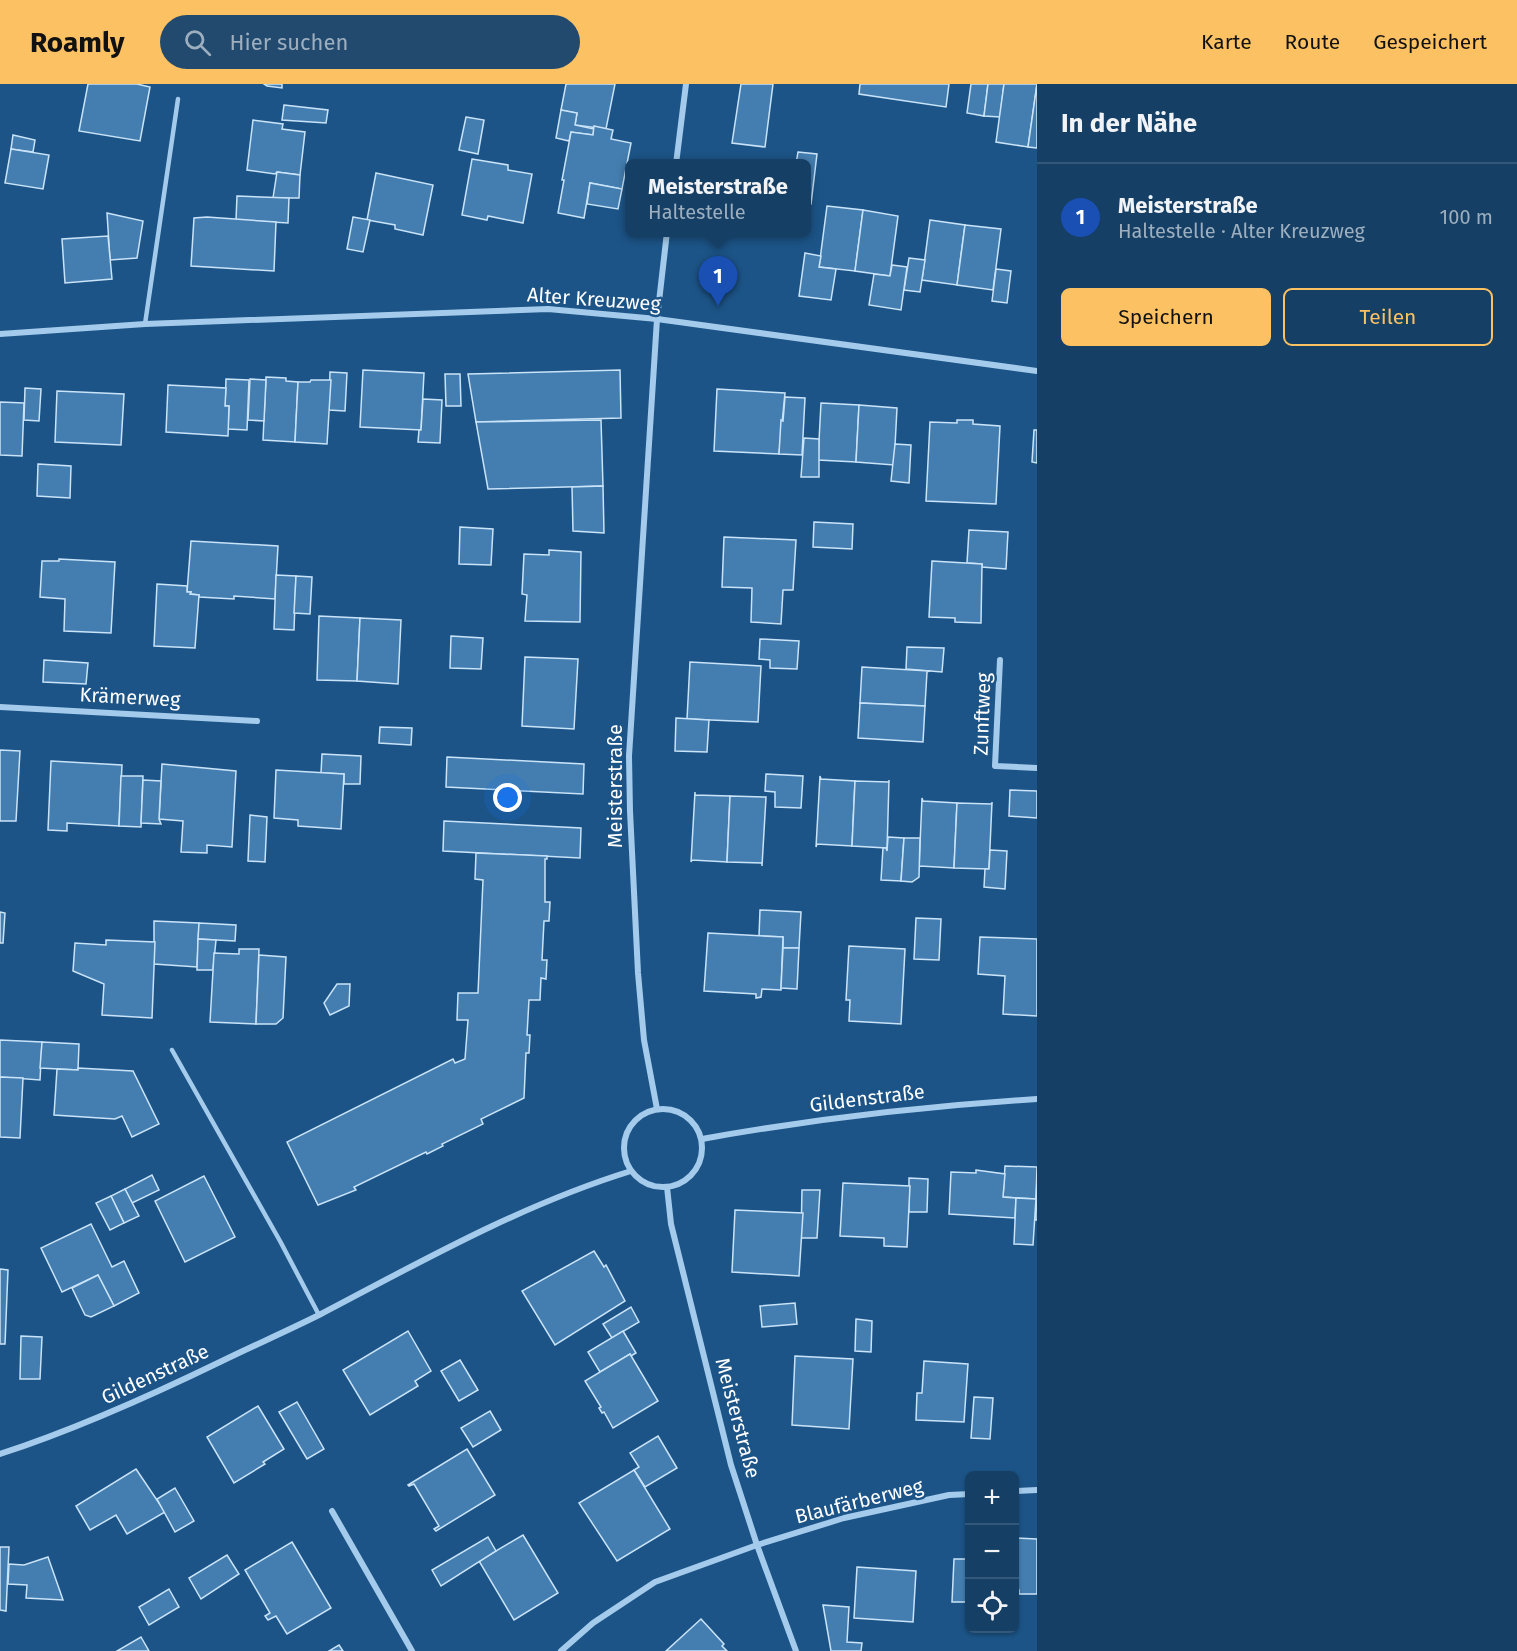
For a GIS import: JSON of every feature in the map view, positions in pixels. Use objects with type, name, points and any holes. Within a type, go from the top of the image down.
[{"type":"street","points":[[677,159],[686,84]]},
{"type":"street","name":"Meisterstraße","points":[[657,1108],[644,1040],[638,973],[629,756],[657,319],[666,237]]},
{"type":"street","name":"Alter Kreuzweg","points":[[0,334],[145,324],[548,309],[657,319],[1037,371]]},
{"type":"street","name":"Zunftweg","points":[[1000,660],[995,766],[1037,768]]},
{"type":"street","name":"Krämerweg","points":[[0,707],[257,721]]},
{"type":"street","name":"Gildenstraße","points":[[702,1139],[757,1129],[936,1106],[1037,1099]]},
{"type":"street","points":[[657,1108],[669,1108],[680,1112],[698,1128],[702,1139],[703,1152],[699,1166],[680,1184],[657,1187],[646,1184],[631,1171],[625,1161],[623,1149],[629,1127],[646,1112],[657,1108]]},
{"type":"street","name":"Gildenstraße","points":[[0,1454],[47,1439],[141,1400],[319,1315],[476,1233],[591,1183],[631,1171]]},
{"type":"street","name":"Meisterstraße","points":[[667,1187],[671,1224],[731,1465],[796,1651]]},
{"type":"street","points":[[1019,1491],[1037,1490]]},
{"type":"street","name":"Blaufärberweg","points":[[561,1651],[592,1623],[656,1582],[758,1545],[844,1518],[950,1495],[965,1494]]},
{"type":"street","points":[[332,1511],[412,1651]]},
{"type":"lane","points":[[145,324],[178,99]]},
{"type":"lane","points":[[172,1050],[319,1315]]},
{"type":"building","points":[[88,84],[137,84],[150,87],[140,141],[79,131]]},
{"type":"building","points":[[264,84],[282,84],[282,88],[267,86]]},
{"type":"building","points":[[566,84],[615,84],[606,129],[575,125],[577,113],[561,110]]},
{"type":"building","points":[[741,84],[773,84],[765,147],[732,143]]},
{"type":"building","points":[[860,84],[949,84],[946,107],[859,94]]},
{"type":"building","points":[[971,84],[988,84],[984,116],[967,113]]},
{"type":"building","points":[[988,84],[1004,84],[1000,117],[984,116]]},
{"type":"building","points":[[1004,84],[1037,84],[1028,147],[996,142]]},
{"type":"building","points":[[1037,84],[1037,148],[1028,147]]},
{"type":"building","points":[[284,105],[328,110],[326,123],[282,120]]},
{"type":"building","points":[[561,110],[577,113],[575,125],[594,129],[593,135],[571,132],[569,141],[556,138]]},
{"type":"building","points":[[466,117],[484,120],[478,154],[459,150]]},
{"type":"building","points":[[253,120],[283,124],[282,129],[305,132],[300,175],[247,170]]},
{"type":"building","points":[[594,126],[613,130],[611,139],[631,143],[628,159],[625,159],[622,189],[590,183],[584,218],[558,213],[571,132],[593,135]]},
{"type":"building","points":[[13,135],[35,140],[33,152],[11,149]]},
{"type":"building","points":[[11,149],[49,155],[43,189],[5,183]]},
{"type":"building","points":[[798,152],[817,154],[811,204],[811,159],[797,159]]},
{"type":"building","points":[[472,159],[508,165],[508,170],[532,174],[523,223],[488,216],[487,220],[462,215]]},
{"type":"building","points":[[277,172],[300,175],[299,198],[273,198]]},
{"type":"building","points":[[376,173],[433,185],[423,235],[395,229],[395,225],[367,220]]},
{"type":"building","points":[[590,183],[622,189],[618,209],[587,204]]},
{"type":"building","points":[[237,196],[289,198],[288,223],[236,220]]},
{"type":"building","points":[[827,206],[863,210],[855,271],[819,267]]},
{"type":"building","points":[[863,210],[898,216],[890,276],[855,271]]},
{"type":"building","points":[[107,213],[143,221],[137,258],[110,260]]},
{"type":"building","points":[[353,217],[370,220],[363,252],[347,249]]},
{"type":"building","points":[[194,218],[276,222],[274,271],[191,266]]},
{"type":"building","points":[[930,220],[965,225],[957,285],[922,280]]},
{"type":"building","points":[[965,225],[1001,229],[993,290],[957,285]]},
{"type":"building","points":[[108,236],[112,279],[65,283],[62,239]]},
{"type":"building","points":[[805,253],[821,256],[819,267],[836,269],[831,300],[799,296]]},
{"type":"building","points":[[909,258],[925,260],[920,292],[904,290]]},
{"type":"building","points":[[892,265],[907,267],[901,310],[869,305],[874,274],[890,276]]},
{"type":"building","points":[[996,269],[1011,271],[1007,303],[992,301]]},
{"type":"building","points":[[363,370],[424,373],[421,430],[360,427]]},
{"type":"building","points":[[620,370],[621,418],[476,422],[468,374]]},
{"type":"building","points":[[330,372],[347,373],[345,411],[329,410]]},
{"type":"building","points":[[445,374],[460,374],[461,406],[446,406]]},
{"type":"building","points":[[266,377],[286,378],[286,381],[298,382],[295,442],[263,440]]},
{"type":"building","points":[[226,379],[249,380],[247,430],[228,429],[229,406],[225,406]]},
{"type":"building","points":[[250,379],[266,380],[264,421],[248,420]]},
{"type":"building","points":[[311,380],[331,380],[327,444],[295,442],[298,382],[310,382]]},
{"type":"building","points":[[168,385],[226,388],[225,406],[229,406],[228,436],[166,432]]},
{"type":"building","points":[[25,388],[41,389],[39,421],[24,420]]},
{"type":"building","points":[[717,389],[785,393],[779,454],[714,451]]},
{"type":"building","points":[[57,391],[124,394],[121,445],[55,442]]},
{"type":"building","points":[[785,397],[805,398],[802,455],[779,454]]},
{"type":"building","points":[[423,399],[442,400],[440,443],[418,442]]},
{"type":"building","points":[[0,402],[24,403],[22,456],[0,455]]},
{"type":"building","points":[[821,403],[859,405],[856,462],[818,460]]},
{"type":"building","points":[[859,405],[897,408],[894,465],[856,462]]},
{"type":"building","points":[[601,420],[603,486],[488,489],[476,422]]},
{"type":"building","points":[[957,420],[973,420],[973,424],[1000,426],[996,504],[926,501],[930,422],[957,423]]},
{"type":"building","points":[[1034,430],[1037,430],[1037,463],[1032,462]]},
{"type":"building","points":[[804,438],[819,439],[819,477],[801,477]]},
{"type":"building","points":[[895,444],[911,445],[909,483],[891,481]]},
{"type":"building","points":[[38,464],[71,466],[70,498],[37,496]]},
{"type":"building","points":[[603,486],[604,533],[573,531],[572,487]]},
{"type":"building","points":[[814,522],[853,524],[852,549],[813,547]]},
{"type":"building","points":[[460,527],[493,529],[491,565],[459,564]]},
{"type":"building","points":[[969,530],[1008,532],[1006,569],[967,563]]},
{"type":"building","points":[[724,537],[796,540],[793,590],[783,590],[781,624],[751,622],[752,588],[722,587]]},
{"type":"building","points":[[191,541],[278,546],[275,599],[234,596],[234,599],[199,597],[199,595],[187,592]]},
{"type":"building","points":[[549,550],[581,552],[580,622],[525,621],[527,595],[522,594],[524,554],[549,555]]},
{"type":"building","points":[[59,559],[115,562],[111,633],[64,631],[65,599],[40,597],[42,561],[59,561]]},
{"type":"building","points":[[932,561],[982,564],[981,623],[955,622],[955,618],[929,617]]},
{"type":"building","points":[[276,575],[296,576],[294,630],[274,629]]},
{"type":"building","points":[[296,576],[312,577],[310,614],[294,613]]},
{"type":"building","points":[[157,584],[187,586],[187,592],[199,595],[195,648],[154,646]]},
{"type":"building","points":[[319,616],[360,618],[357,681],[317,680]]},
{"type":"building","points":[[360,618],[401,620],[398,684],[357,681]]},
{"type":"building","points":[[451,636],[483,638],[481,669],[450,668]]},
{"type":"building","points":[[760,639],[799,641],[797,669],[770,668],[770,660],[759,659]]},
{"type":"building","points":[[907,647],[944,648],[942,672],[906,669]]},
{"type":"building","points":[[525,657],[578,659],[574,729],[522,726]]},
{"type":"building","points":[[44,660],[88,663],[86,684],[43,682]]},
{"type":"building","points":[[690,662],[761,666],[758,722],[687,719]]},
{"type":"building","points":[[862,667],[929,671],[927,672],[925,706],[860,703]]},
{"type":"building","points":[[860,703],[925,706],[923,742],[858,738]]},
{"type":"building","points":[[676,718],[709,720],[707,752],[675,751]]},
{"type":"building","points":[[380,727],[412,728],[411,745],[379,743]]},
{"type":"building","points":[[0,750],[20,751],[16,821],[0,821]]},
{"type":"building","points":[[322,754],[361,756],[360,784],[344,784],[344,774],[321,773]]},
{"type":"building","points":[[447,757],[584,764],[583,794],[446,787]]},
{"type":"building","points":[[51,761],[122,765],[119,826],[67,823],[67,831],[48,830]]},
{"type":"building","points":[[162,764],[236,771],[232,847],[207,845],[207,853],[181,852],[183,821],[159,819]]},
{"type":"building","points":[[276,770],[344,774],[341,829],[298,826],[298,820],[274,818]]},
{"type":"building","points":[[766,774],[803,776],[801,808],[775,807],[775,792],[765,791]]},
{"type":"building","points":[[121,776],[143,776],[141,827],[119,826]]},
{"type":"building","points":[[820,776],[821,779],[855,781],[852,846],[817,844],[816,847]]},
{"type":"building","points":[[143,780],[161,781],[159,819],[161,824],[141,823]]},
{"type":"building","points":[[855,781],[889,782],[887,851],[886,848],[852,846]]},
{"type":"building","points":[[1010,790],[1037,791],[1037,818],[1009,816]]},
{"type":"building","points":[[695,792],[695,795],[730,796],[727,862],[692,860],[691,862]]},
{"type":"building","points":[[730,796],[766,797],[762,866],[762,863],[727,862]]},
{"type":"building","points":[[922,798],[923,801],[957,803],[954,868],[920,866],[919,868]]},
{"type":"building","points":[[957,803],[992,804],[989,869],[954,868]]},
{"type":"building","points":[[250,815],[267,817],[265,862],[248,861]]},
{"type":"building","points":[[444,821],[581,828],[580,858],[443,851]]},
{"type":"building","points":[[888,837],[904,838],[901,881],[881,880],[883,848],[887,851]]},
{"type":"building","points":[[904,838],[920,838],[919,877],[912,882],[901,881]]},
{"type":"building","points":[[990,850],[1007,851],[1005,889],[984,887],[985,869],[989,869]]},
{"type":"building","points":[[476,853],[547,856],[545,859],[545,902],[550,902],[549,921],[544,921],[542,960],[547,960],[546,979],[541,978],[540,1000],[529,1000],[527,1035],[530,1035],[529,1053],[526,1053],[524,1098],[481,1119],[483,1124],[442,1144],[443,1146],[354,1187],[356,1190],[318,1205],[287,1142],[453,1059],[455,1063],[465,1059],[468,1020],[457,1020],[458,993],[478,993],[483,880],[475,879]]},
{"type":"building","points":[[760,910],[801,912],[799,948],[783,948],[783,937],[759,936]]},
{"type":"building","points":[[0,912],[5,913],[3,943],[0,943]]},
{"type":"building","points":[[916,918],[941,919],[939,960],[914,959]]},
{"type":"building","points":[[154,921],[199,923],[197,967],[154,964]]},
{"type":"building","points":[[199,923],[236,925],[235,941],[198,939]]},
{"type":"building","points":[[708,933],[783,937],[781,990],[762,989],[761,997],[756,998],[756,994],[704,991]]},
{"type":"building","points":[[980,937],[1037,939],[1037,1016],[1003,1014],[1005,976],[978,974]]},
{"type":"building","points":[[198,939],[216,940],[213,970],[197,970]]},
{"type":"building","points":[[106,940],[155,942],[152,1018],[102,1015],[104,984],[73,971],[75,943],[106,945]]},
{"type":"building","points":[[849,946],[905,949],[901,1024],[849,1021],[850,1000],[846,1000]]},
{"type":"building","points":[[783,948],[799,948],[797,989],[781,988]]},
{"type":"building","points":[[239,949],[259,949],[256,1024],[210,1022],[214,953],[239,954]]},
{"type":"building","points":[[259,955],[286,957],[283,1018],[276,1024],[256,1024]]},
{"type":"building","points":[[337,984],[350,984],[349,1006],[330,1015],[324,1003]]},
{"type":"building","points":[[0,1040],[42,1042],[40,1080],[0,1077]]},
{"type":"building","points":[[42,1042],[79,1044],[78,1070],[40,1068]]},
{"type":"building","points":[[78,1068],[133,1071],[159,1124],[132,1137],[122,1116],[115,1119],[54,1115],[57,1069],[78,1070]]},
{"type":"building","points":[[0,1077],[23,1078],[20,1138],[0,1137]]},
{"type":"building","points":[[1005,1166],[1037,1167],[1036,1199],[1003,1197]]},
{"type":"building","points":[[976,1170],[1005,1174],[1003,1197],[1016,1198],[1015,1218],[949,1214],[951,1172],[976,1173]]},
{"type":"building","points":[[152,1175],[159,1190],[132,1203],[125,1189]]},
{"type":"building","points":[[204,1176],[235,1237],[185,1262],[155,1201]]},
{"type":"building","points":[[909,1178],[928,1179],[927,1212],[909,1212]]},
{"type":"building","points":[[1037,1179],[1037,1220],[1035,1220]]},
{"type":"building","points":[[843,1183],[910,1186],[907,1247],[884,1246],[884,1238],[840,1236]]},
{"type":"building","points":[[125,1189],[139,1216],[124,1223],[111,1196]]},
{"type":"building","points":[[802,1190],[820,1190],[817,1238],[801,1238]]},
{"type":"building","points":[[111,1196],[124,1223],[110,1230],[96,1203]]},
{"type":"building","points":[[1016,1198],[1036,1199],[1033,1245],[1014,1244]]},
{"type":"building","points":[[735,1210],[803,1213],[799,1276],[732,1272]]},
{"type":"building","points":[[91,1224],[112,1267],[124,1261],[139,1293],[114,1306],[98,1275],[62,1292],[41,1248]]},
{"type":"building","points":[[594,1251],[604,1267],[606,1265],[625,1301],[555,1345],[522,1291]]},
{"type":"building","points":[[0,1269],[8,1270],[5,1344],[0,1344]]},
{"type":"building","points":[[98,1275],[114,1306],[91,1317],[85,1315],[72,1288]]},
{"type":"building","points":[[795,1303],[797,1324],[762,1327],[760,1306]]},
{"type":"building","points":[[631,1307],[639,1322],[612,1338],[603,1324]]},
{"type":"building","points":[[856,1319],[872,1321],[871,1352],[855,1351]]},
{"type":"building","points":[[408,1331],[431,1371],[415,1381],[418,1386],[370,1415],[343,1370]]},
{"type":"building","points":[[623,1331],[636,1353],[631,1356],[630,1354],[600,1372],[588,1352]]},
{"type":"building","points":[[21,1336],[42,1337],[40,1379],[20,1379]]},
{"type":"building","points":[[630,1354],[658,1401],[613,1428],[585,1381]]},
{"type":"building","points":[[795,1356],[853,1359],[849,1429],[792,1425]]},
{"type":"building","points":[[460,1360],[478,1390],[459,1401],[441,1371]]},
{"type":"building","points":[[924,1361],[968,1364],[964,1422],[916,1420],[917,1393],[922,1393]]},
{"type":"building","points":[[974,1397],[993,1398],[990,1439],[971,1438]]},
{"type":"building","points":[[297,1402],[324,1449],[307,1459],[279,1412]]},
{"type":"building","points":[[258,1406],[284,1449],[234,1483],[207,1437]]},
{"type":"building","points":[[490,1411],[501,1430],[473,1447],[461,1428]]},
{"type":"building","points":[[658,1436],[677,1468],[645,1487],[634,1470],[639,1467],[630,1453]]},
{"type":"building","points":[[467,1449],[495,1495],[436,1531],[434,1529],[439,1526],[414,1484],[408,1485]]},
{"type":"building","points":[[136,1469],[165,1512],[127,1534],[116,1515],[90,1530],[76,1506]]},
{"type":"building","points":[[634,1470],[670,1529],[617,1561],[579,1503]]},
{"type":"building","points":[[175,1488],[194,1521],[175,1532],[157,1499]]},
{"type":"building","points":[[523,1535],[558,1593],[514,1620],[479,1561]]},
{"type":"building","points":[[488,1537],[496,1551],[441,1586],[432,1570]]},
{"type":"building","points":[[1019,1538],[1037,1539],[1037,1594],[1019,1594]]},
{"type":"building","points":[[292,1542],[331,1608],[287,1634],[276,1616],[268,1620],[265,1616],[270,1613],[245,1570]]},
{"type":"building","points":[[0,1547],[9,1547],[6,1611],[0,1610]]},
{"type":"building","points":[[227,1555],[239,1574],[201,1599],[189,1578]]},
{"type":"building","points":[[48,1557],[63,1600],[26,1598],[27,1585],[8,1584],[9,1564],[24,1565]]},
{"type":"building","points":[[954,1559],[965,1559],[965,1602],[952,1602]]},
{"type":"building","points":[[857,1567],[916,1571],[913,1622],[854,1618]]},
{"type":"building","points":[[169,1589],[179,1607],[149,1625],[139,1607]]},
{"type":"building","points":[[823,1605],[849,1607],[847,1642],[862,1643],[861,1651],[831,1651]]},
{"type":"building","points":[[701,1619],[724,1644],[722,1646],[727,1651],[666,1651]]},
{"type":"building","points":[[141,1637],[149,1651],[117,1651]]},
{"type":"building","points":[[339,1645],[343,1651],[329,1651]]},
{"type":"place","name":"Meisterstraße","points":[[718,306]]}]
